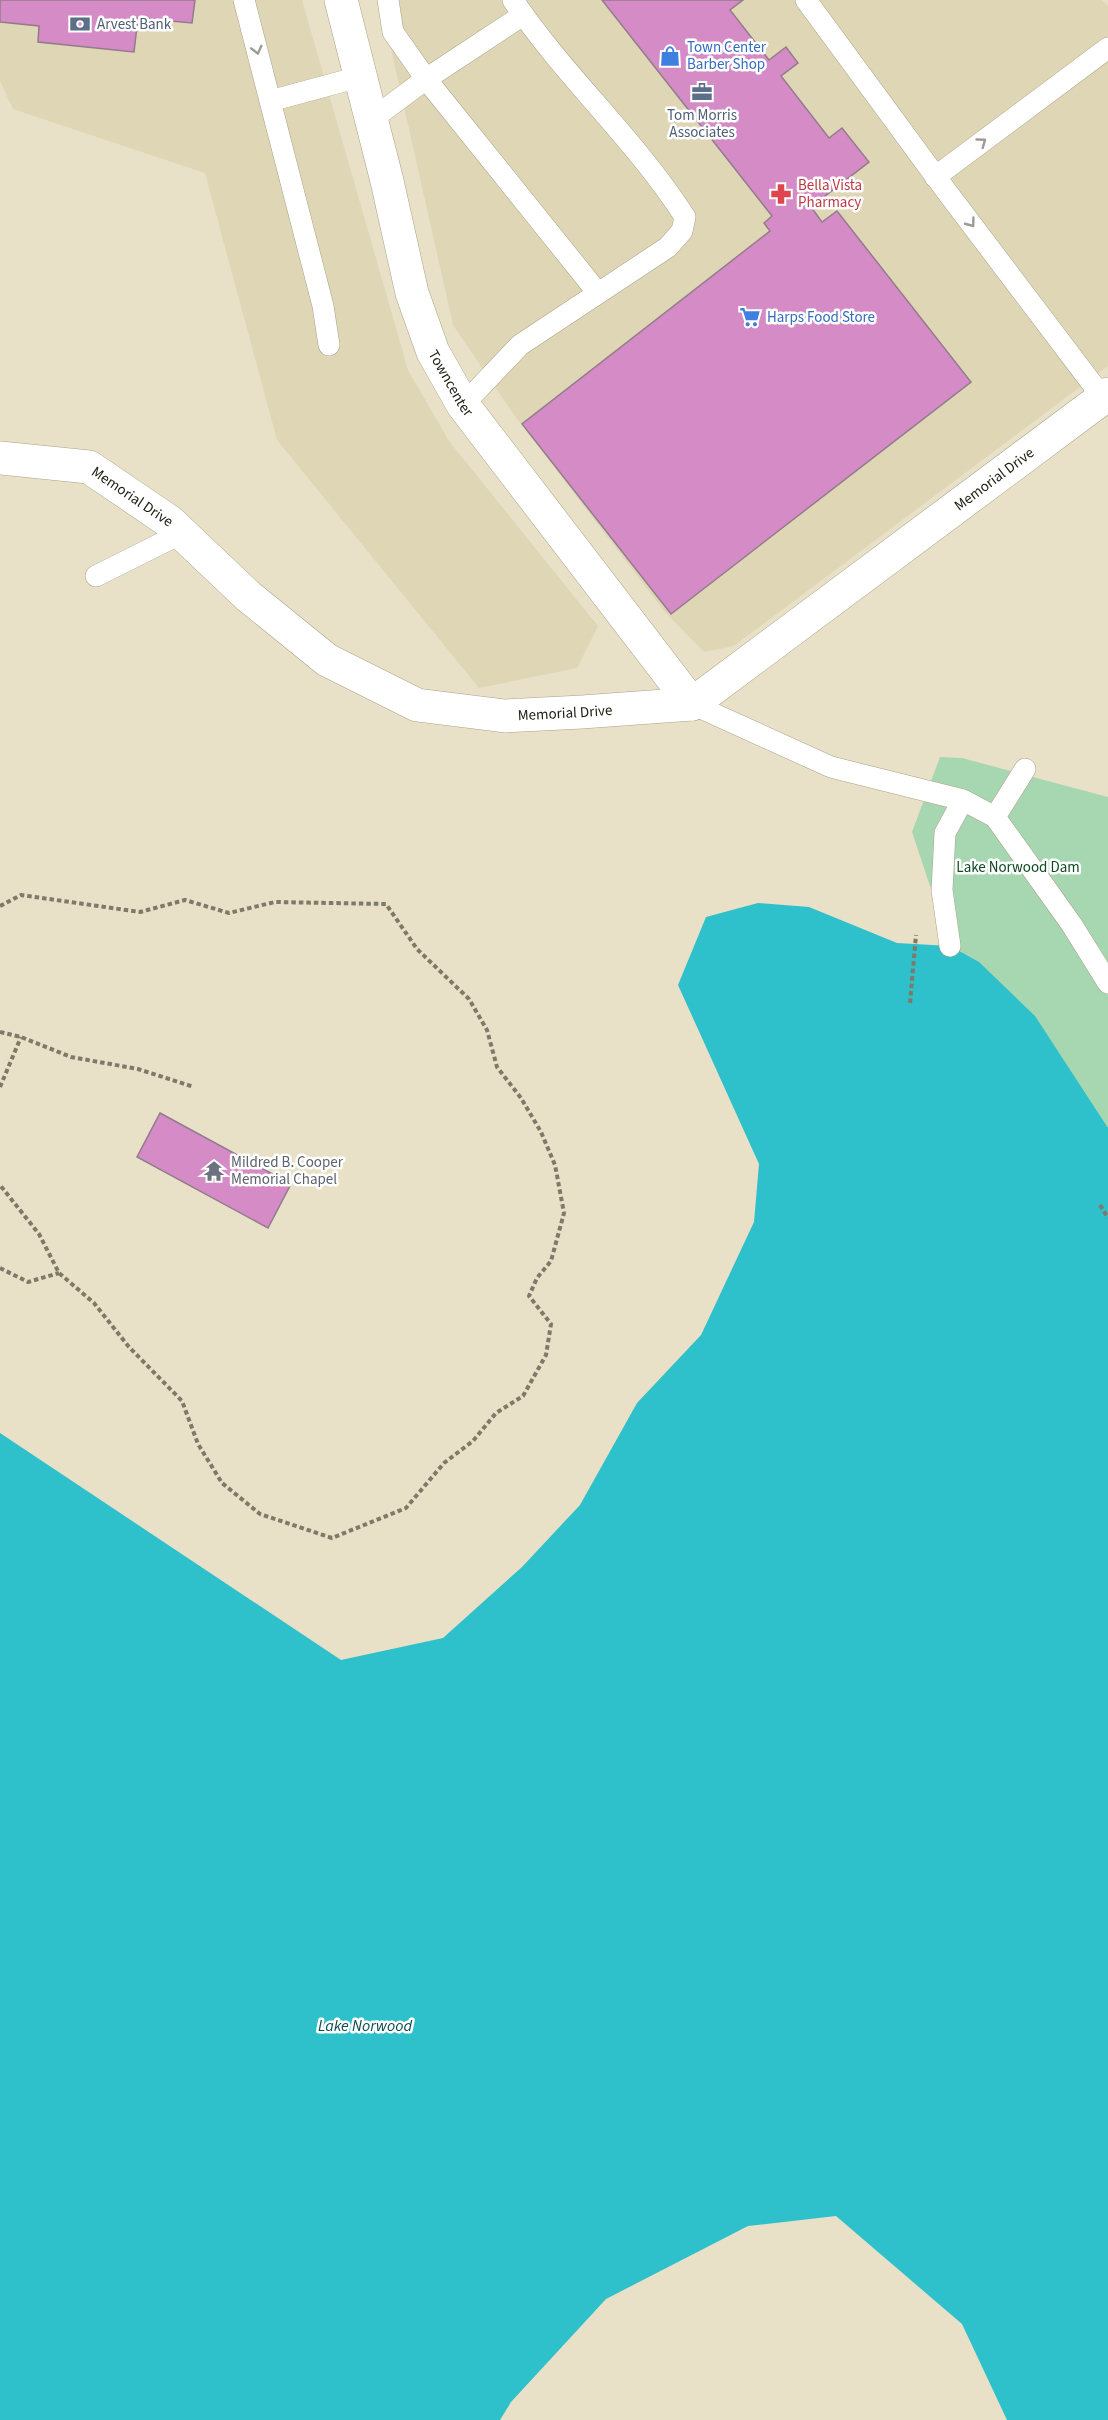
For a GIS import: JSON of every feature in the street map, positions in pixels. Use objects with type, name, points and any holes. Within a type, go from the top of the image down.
[{"type":"street","name":"Towncenter","points":[[341,0],[387,181],[412,293],[433,352],[463,405],[692,704]]},
{"type":"street","name":"Memorial Drive","points":[[0,458],[89,467],[170,522],[248,596],[327,660],[417,705],[505,716],[692,704],[1105,396]]},
{"type":"lane","points":[[244,0],[323,306],[329,345]]},
{"type":"lane","points":[[388,0],[393,33],[426,79],[598,293]]},
{"type":"lane","points":[[806,0],[935,177],[1105,396]]},
{"type":"lane","points":[[371,120],[518,7],[588,96],[662,180],[685,217],[682,231],[668,247],[520,345],[463,405]]},
{"type":"lane","points":[[935,177],[1108,48]]},
{"type":"lane","points":[[270,101],[359,77]]},
{"type":"lane","points":[[96,576],[182,533]]},
{"type":"lane","points":[[692,704],[831,767],[963,800],[995,817],[1072,925],[1108,983]]},
{"type":"lane","points":[[995,817],[1025,769]]},
{"type":"lane","points":[[950,946],[942,890],[945,833],[963,800]]},
{"type":"path","points":[[0,906],[21,896],[140,912],[185,900],[229,913],[275,902],[386,904],[417,949],[469,999],[487,1030],[497,1067],[541,1132],[555,1165],[564,1213],[551,1261],[537,1278],[529,1296],[551,1324],[546,1355],[523,1396],[496,1413],[473,1441],[444,1463],[406,1508],[332,1538],[260,1514],[222,1483],[198,1444],[182,1401],[129,1347],[94,1303],[59,1273],[39,1234],[0,1185]]},
{"type":"path","points":[[910,1003],[916,935]]},
{"type":"path","points":[[0,1032],[21,1037],[71,1057],[138,1069],[194,1087]]},
{"type":"path","points":[[0,1087],[21,1037]]},
{"type":"path","points":[[1100,1205],[1108,1218]]},
{"type":"path","points":[[0,1268],[28,1282],[59,1273]]},
{"type":"shaded area","points":[[0,0],[302,0],[408,370],[449,441],[598,626],[577,668],[479,688],[277,440],[205,173],[13,109],[0,81]]},
{"type":"shaded area","points":[[380,0],[1102,0],[1108,6],[1108,366],[734,646],[704,652],[664,611],[512,412],[453,325]]},
{"type":"green space","name":"Lake Norwood Dam","points":[[940,757],[962,758],[1108,797],[1108,1129],[950,946],[912,832]]},
{"type":"water","name":"Lake Norwood","points":[[758,903],[809,907],[897,943],[950,946],[979,962],[1035,1016],[1108,1128],[1108,2420],[1007,2420],[962,2324],[836,2216],[748,2226],[606,2299],[511,2402],[500,2420],[0,2420],[0,1433],[341,1660],[443,1638],[522,1567],[580,1505],[637,1403],[701,1335],[754,1222],[759,1164],[678,985],[706,917]]},
{"type":"building","name":"Arvest Bank","points":[[0,0],[195,0],[192,23],[138,18],[134,52],[38,42],[39,26],[0,22]]},
{"type":"building","points":[[602,0],[743,0],[730,10],[769,60],[786,47],[798,63],[781,76],[829,138],[842,128],[869,162],[811,207],[822,222],[837,211],[971,382],[671,614],[522,424],[770,231],[764,223],[772,216]]},
{"type":"building","name":"Mildred B. Cooper Memorial Chapel","points":[[160,1113],[291,1184],[268,1228],[137,1157]]},
{"type":"place","name":"Arvest Bank","points":[[80,24]]},
{"type":"place","name":"Town Center Barber Shop","points":[[670,56]]},
{"type":"place","name":"Tom Morris Associates","points":[[702,92]]},
{"type":"place","name":"Bella Vista Pharmacy","points":[[781,194]]},
{"type":"place","name":"Harps Food Store","points":[[750,317]]},
{"type":"place","name":"Mildred B. Cooper Memorial Chapel","points":[[214,1171]]}]
